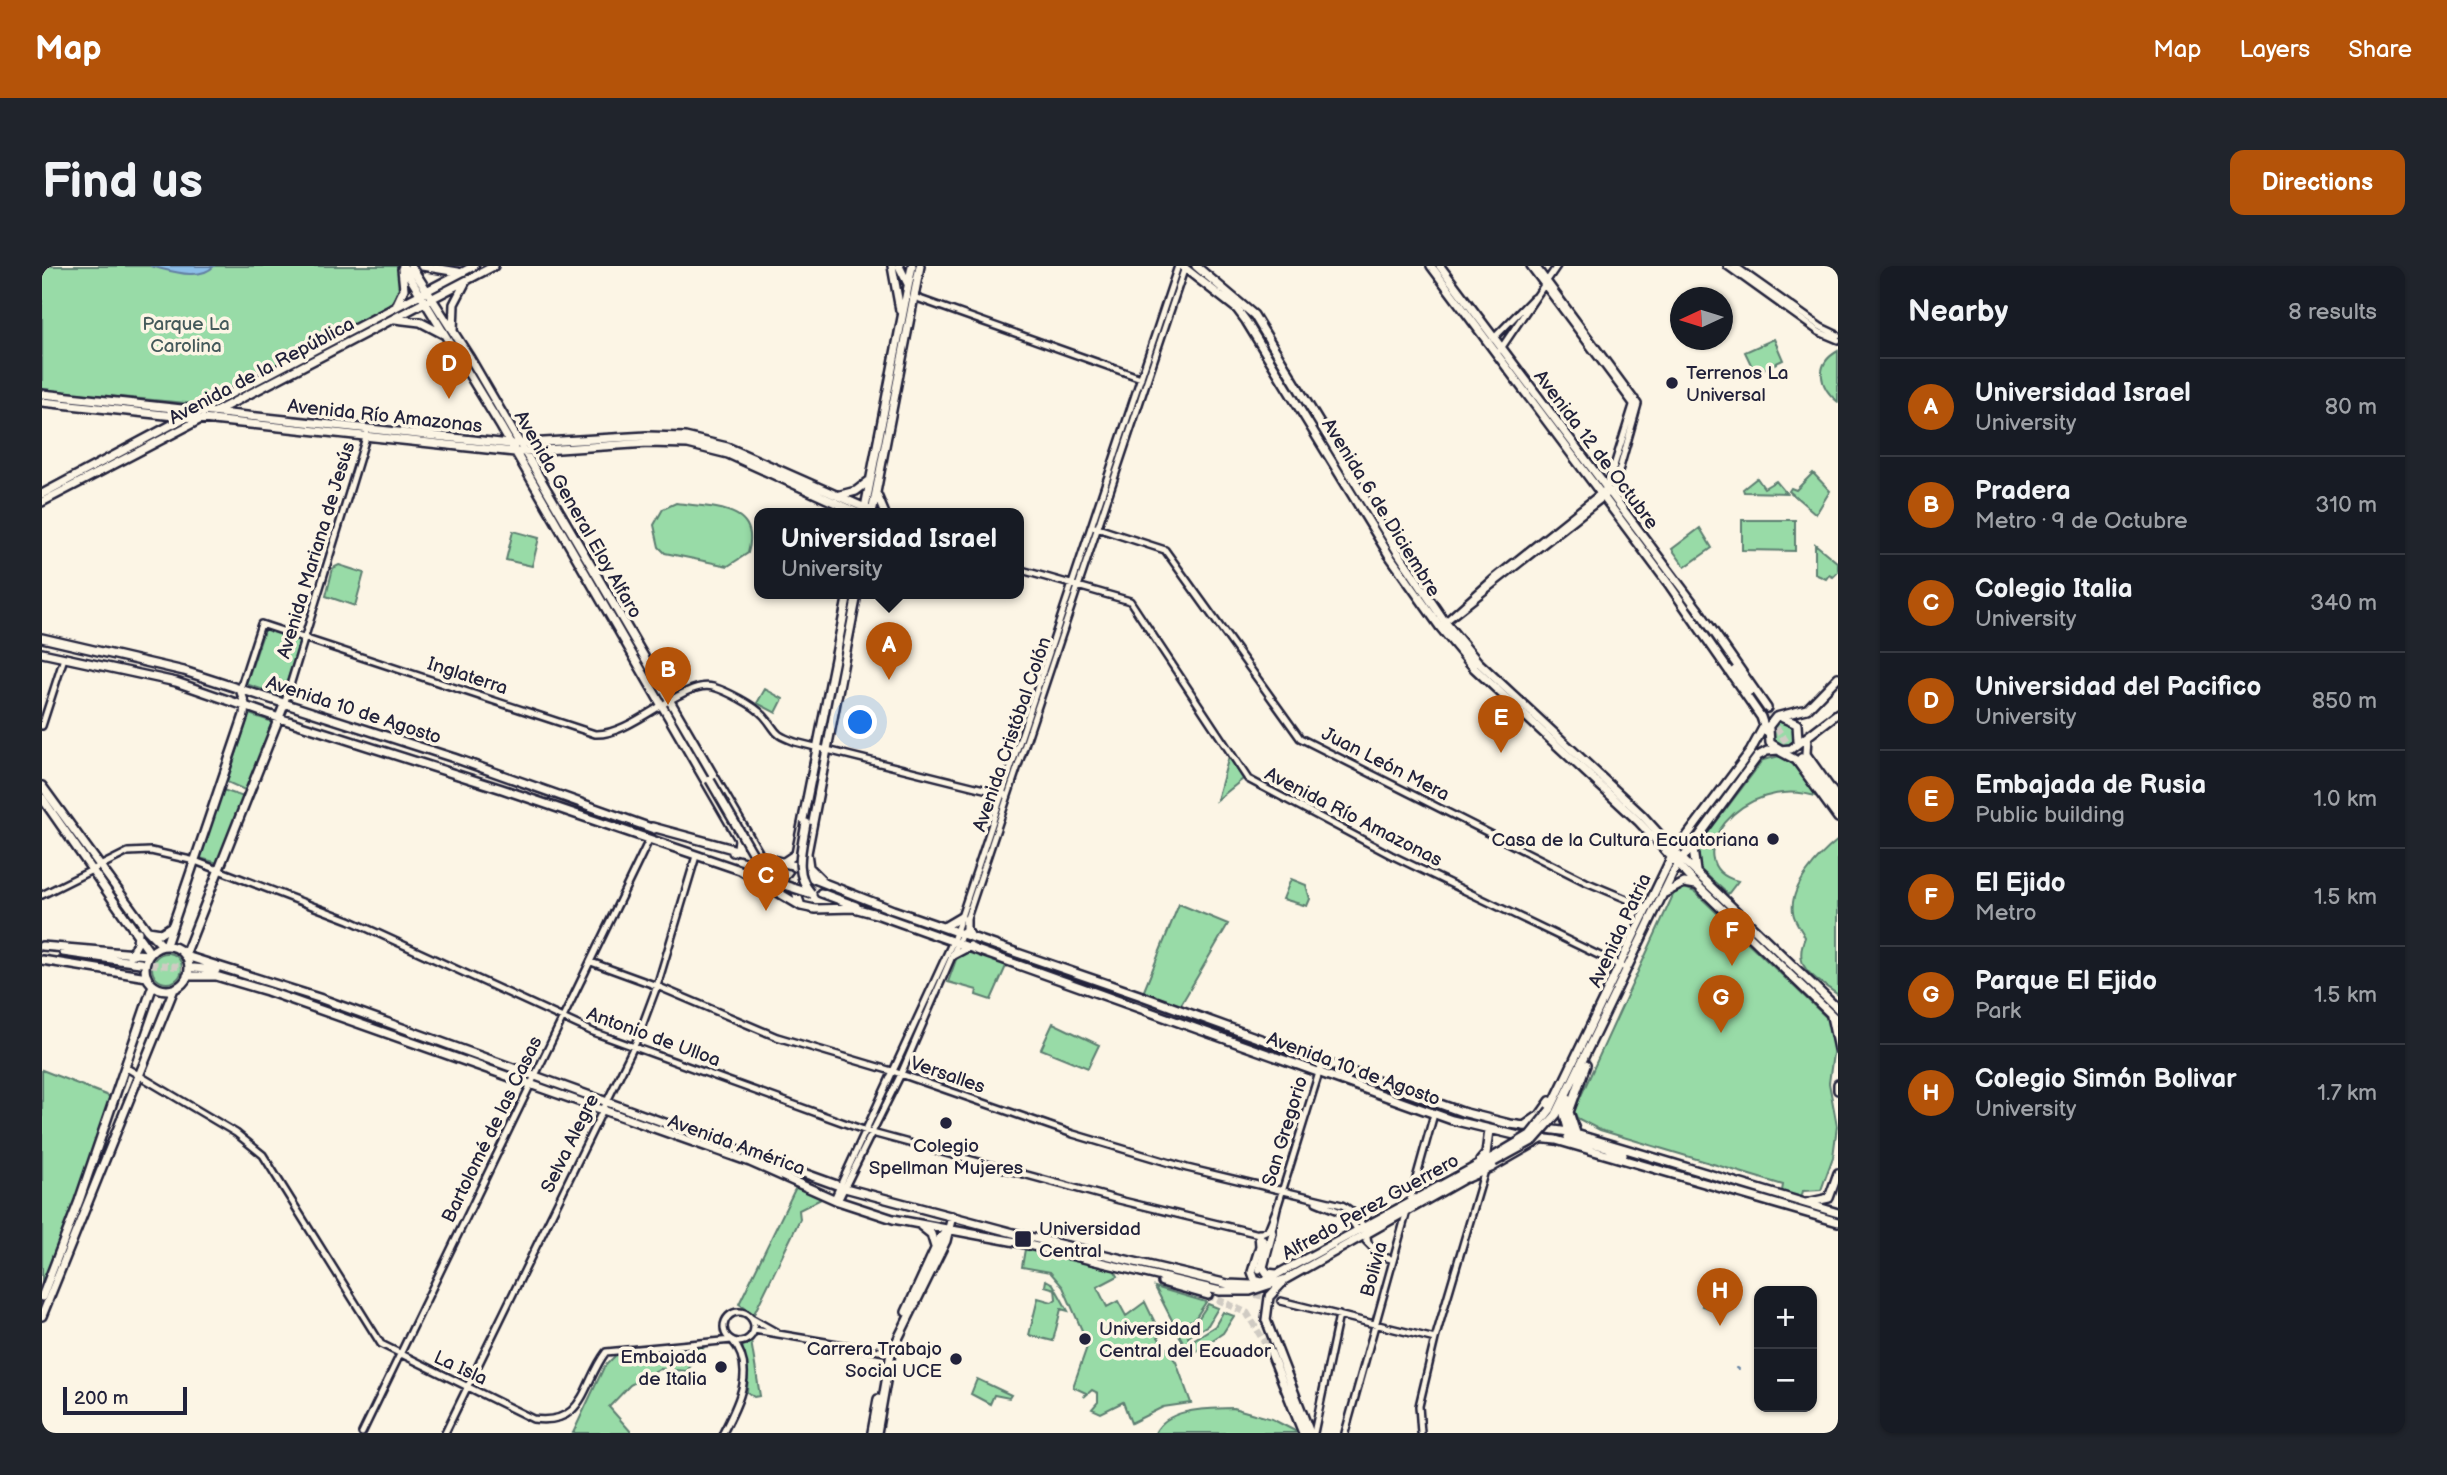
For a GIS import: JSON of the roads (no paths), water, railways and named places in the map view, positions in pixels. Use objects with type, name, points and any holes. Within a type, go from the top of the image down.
[{"type":"main road","name":"Avenida General Eloy Alfaro","points":[[402,266],[427,295]]},
{"type":"main road","points":[[391,310],[403,294],[402,266]]},
{"type":"main road","name":"Avenida General Eloy Alfaro","points":[[411,266],[501,427],[519,452],[697,764]]},
{"type":"main road","points":[[422,266],[463,272]]},
{"type":"main road","name":"Avenida de la República","points":[[42,494],[391,310],[466,281],[494,266]]},
{"type":"main road","points":[[892,266],[910,296]]},
{"type":"main road","points":[[892,266],[901,323]]},
{"type":"main road","points":[[870,508],[876,491],[903,352],[910,296],[899,266]]},
{"type":"main road","points":[[908,285],[912,266]]},
{"type":"main road","points":[[868,508],[870,481],[901,323],[920,266]]},
{"type":"main road","name":"Avenida 6 de Diciembre","points":[[1196,266],[1254,315],[1443,625]]},
{"type":"main road","name":"Avenida 12 de Octubre","points":[[1432,266],[1491,341]]},
{"type":"main road","name":"Avenida 12 de Octubre","points":[[1440,266],[1499,352],[1685,592],[1764,710],[1707,637]]},
{"type":"main road","points":[[427,295],[472,267]]},
{"type":"main road","name":"Avenida de la República","points":[[42,502],[391,320],[472,267]]},
{"type":"main road","name":"Avenida 6 de Diciembre","points":[[1183,267],[1237,309],[1246,321],[1381,544],[1443,625],[1480,664],[1643,816],[1696,886],[1836,1010]]},
{"type":"main road","points":[[391,320],[420,322],[450,334],[454,304],[466,281]]},
{"type":"main road","name":"Avenida General Eloy Alfaro","points":[[450,334],[512,431],[514,444]]},
{"type":"main road","points":[[898,340],[899,349],[903,352]]},
{"type":"main road","name":"Avenida Río Amazonas","points":[[42,394],[514,444],[647,436],[685,437],[727,447],[835,499]]},
{"type":"main road","points":[[235,401],[234,410],[241,416]]},
{"type":"main road","name":"Avenida Río Amazonas","points":[[42,402],[519,452],[648,443],[688,444],[728,454],[858,508]]},
{"type":"main road","points":[[154,412],[165,417],[165,428]]},
{"type":"main road","points":[[495,442],[500,438],[501,427]]},
{"type":"main road","points":[[512,431],[535,443]]},
{"type":"main road","points":[[535,471],[537,458],[549,450]]},
{"type":"main road","name":"Avenida General Eloy Alfaro","points":[[519,452],[535,471],[671,701],[711,776],[758,852]]},
{"type":"main road","points":[[840,508],[835,499],[856,491],[870,481]]},
{"type":"main road","points":[[876,491],[883,508]]},
{"type":"main road","name":"Avenida 12 de Octubre","points":[[1606,493],[1763,720],[1763,728],[1751,750]]},
{"type":"main road","points":[[1646,554],[1654,559],[1659,558]]},
{"type":"main road","points":[[1670,585],[1676,585],[1685,592]]},
{"type":"main road","points":[[771,891],[782,891],[796,878],[807,850],[847,599]]},
{"type":"main road","points":[[796,878],[788,864],[796,854],[855,599]]},
{"type":"main road","name":"Avenida 10 de Agosto","points":[[42,638],[184,671],[454,758],[751,860]]},
{"type":"main road","name":"Avenida 12 de Octubre","points":[[1727,652],[1780,715]]},
{"type":"main road","name":"Avenida 10 de Agosto","points":[[42,653],[176,682],[279,719],[649,839],[744,872],[771,891],[801,906],[815,909],[854,908],[869,912]]},
{"type":"main road","name":"Avenida Patria","points":[[1494,1160],[1530,1135],[1553,1112],[1629,969],[1664,893],[1681,842],[1769,725],[1780,715],[1807,709],[1838,677]]},
{"type":"main road","points":[[46,947],[130,956],[149,954],[164,945],[195,861],[244,705],[240,689]]},
{"type":"main road","name":"Avenida Mariana de Jesús","points":[[185,955],[284,705]]},
{"type":"main road","points":[[1773,750],[1784,750],[1838,713]]},
{"type":"main road","points":[[1784,750],[1771,744],[1769,725],[1785,718],[1793,720],[1799,728],[1798,741]]},
{"type":"main road","points":[[1808,735],[1805,752],[1838,800]]},
{"type":"main road","points":[[1773,750],[1796,760],[1838,817]]},
{"type":"main road","name":"Avenida Patria","points":[[1553,1112],[1664,872],[1692,842],[1756,759],[1773,750]]},
{"type":"main road","points":[[1801,758],[1838,800]]},
{"type":"main road","points":[[1801,758],[1838,817]]},
{"type":"main road","points":[[1801,758],[1838,809]]},
{"type":"main road","points":[[697,764],[711,776],[768,860]]},
{"type":"main road","points":[[697,764],[739,839],[740,844],[733,852]]},
{"type":"main road","points":[[812,894],[801,877],[799,863],[816,775],[814,768]]},
{"type":"main road","points":[[711,776],[764,873],[784,885],[854,908]]},
{"type":"main road","points":[[42,786],[138,932],[149,954],[147,977],[153,985],[174,989]]},
{"type":"main road","points":[[42,798],[148,930],[164,945],[178,948],[185,955],[187,976],[174,989],[51,1285],[42,1297]]},
{"type":"main road","name":"Avenida 10 de Agosto","points":[[652,827],[733,852],[788,864],[801,870],[815,882],[971,936],[1321,1067],[1434,1114],[1629,1160],[1838,1222]]},
{"type":"main road","name":"Avenida 10 de Agosto","points":[[624,831],[740,865]]},
{"type":"main road","points":[[1664,872],[1664,845],[1681,842]]},
{"type":"main road","points":[[1692,842],[1696,872]]},
{"type":"main road","points":[[798,843],[802,852],[807,850]]},
{"type":"main road","points":[[807,850],[809,867],[829,885]]},
{"type":"main road","name":"Avenida 6 de Diciembre","points":[[1676,858],[1696,872],[1836,1010],[1838,1021]]},
{"type":"main road","points":[[801,906],[797,887],[802,881],[815,882]]},
{"type":"main road","name":"Avenida 10 de Agosto","points":[[815,882],[877,904]]},
{"type":"main road","points":[[1664,893],[1684,883],[1696,886]]},
{"type":"main road","name":"Avenida 10 de Agosto","points":[[824,896],[1321,1067],[1462,1112],[1571,1134],[1633,1150],[1838,1213]]},
{"type":"main road","points":[[944,927],[964,919],[971,936]]},
{"type":"main road","points":[[148,930],[162,933],[173,924]]},
{"type":"main road","points":[[130,956],[137,943],[138,932]]},
{"type":"main road","points":[[953,955],[970,946]]},
{"type":"main road","points":[[46,947],[76,956],[140,963]]},
{"type":"main road","name":"Avenida América","points":[[185,955],[265,980],[535,1075],[842,1187],[1228,1283],[1251,1285],[1263,1282]]},
{"type":"main road","points":[[42,959],[76,956]]},
{"type":"main road","points":[[42,959],[147,977]]},
{"type":"main road","points":[[194,968],[265,980]]},
{"type":"main road","points":[[206,969],[267,991]]},
{"type":"main road","name":"Avenida América","points":[[187,976],[216,976],[267,991],[750,1163],[836,1200],[918,1225],[1230,1292],[1251,1292],[1283,1276]]},
{"type":"main road","points":[[42,1316],[153,985]]},
{"type":"main road","points":[[1836,1010],[1838,1049]]},
{"type":"main road","points":[[1601,1025],[1586,1065],[1566,1104],[1564,1121],[1571,1134],[1607,1147],[1629,1160],[1633,1150]]},
{"type":"main road","points":[[1524,1126],[1545,1108],[1590,1029]]},
{"type":"main road","points":[[1838,1084],[1838,1090]]},
{"type":"main road","points":[[1464,1176],[1484,1158],[1489,1129]]},
{"type":"main road","name":"Alfredo Perez Guerrero","points":[[1263,1282],[1283,1276],[1404,1214],[1464,1176],[1485,1169],[1494,1160]]},
{"type":"main road","name":"Alfredo Perez Guerrero","points":[[1363,1234],[1408,1201],[1494,1160]]},
{"type":"main road","points":[[1804,1204],[1833,1195],[1838,1173]]},
{"type":"main road","points":[[874,1433],[889,1352],[952,1216]]},
{"type":"main road","points":[[918,1225],[931,1234],[935,1251]]},
{"type":"main road","points":[[889,1352],[946,1241],[947,1230]]},
{"type":"main road","points":[[1272,1233],[1263,1267],[1268,1273],[1283,1276],[1269,1297],[1266,1320],[1308,1429]]},
{"type":"main road","points":[[1259,1234],[1260,1246],[1252,1272],[1254,1279],[1263,1282]]},
{"type":"main road","points":[[1132,1261],[1212,1284]]},
{"type":"main road","points":[[1143,1273],[1153,1280],[1208,1295]]},
{"type":"main road","points":[[1270,1353],[1308,1429]]},
{"type":"street","points":[[1443,625],[1616,483],[1635,404],[1530,266]]},
{"type":"street","points":[[1536,266],[1544,285]]},
{"type":"street","points":[[1499,352],[1557,266]]},
{"type":"street","points":[[1727,266],[1819,332],[1838,340]]},
{"type":"street","points":[[1735,266],[1821,327],[1838,335]]},
{"type":"street","name":"Avenida Cristóbal Colón","points":[[898,1073],[964,919],[1183,267]]},
{"type":"street","points":[[1491,341],[1544,285]]},
{"type":"street","points":[[910,296],[1144,379]]},
{"type":"street","name":"Avenida Mariana de Jesús","points":[[284,705],[369,429]]},
{"type":"street","name":"Juan León Mera","points":[[1094,527],[1165,550],[1300,738],[1588,882],[1641,905],[1645,911]]},
{"type":"street","name":"Avenida Río Amazonas","points":[[1024,570],[1130,601],[1248,779],[1388,853],[1629,969]]},
{"type":"street","name":"Inglaterra","points":[[240,689],[261,624],[595,734],[613,732],[693,689],[713,687],[763,715],[776,735],[1005,794]]},
{"type":"street","points":[[42,726],[64,658]]},
{"type":"street","name":"Bartolomé de las Casas","points":[[362,1433],[649,839]]},
{"type":"street","name":"Antonio de Ulloa","points":[[42,895],[121,854],[140,850],[195,861],[364,927],[562,1018],[869,1132],[1119,1200],[1259,1234]]},
{"type":"street","name":"Selva Alegre","points":[[445,1433],[634,1046],[657,986],[696,856]]},
{"type":"street","points":[[1645,911],[1650,924]]},
{"type":"street","name":"Avenida Cristóbal Colón","points":[[836,1200],[953,955],[956,941]]},
{"type":"street","name":"Versalles","points":[[591,962],[657,986],[777,1037],[898,1073],[1073,1134],[1348,1208],[1363,1234],[1381,1256],[1391,1259]]},
{"type":"street","name":"La Isla","points":[[125,1067],[236,1133],[263,1155],[379,1343],[533,1419],[551,1420],[574,1409],[606,1352],[732,1340]]},
{"type":"street","name":"San Gregorio","points":[[1259,1234],[1268,1230],[1277,1208],[1321,1067]]},
{"type":"street","name":"Bolivia","points":[[1345,1433],[1391,1259],[1434,1114]]},
{"type":"street","points":[[1421,1433],[1419,1406],[1435,1339],[1485,1169],[1545,1139]]},
{"type":"street","name":"San Gregorio","points":[[1259,1269],[1272,1233],[1277,1208]]},
{"type":"street","points":[[1259,1234],[1264,1241],[1264,1250]]},
{"type":"street","points":[[1281,1301],[1435,1339]]},
{"type":"street","points":[[713,1341],[724,1328],[726,1319],[735,1312],[744,1312],[779,1333]]},
{"type":"street","points":[[1308,1429],[1339,1315]]},
{"type":"street","points":[[751,1318],[754,1330]]},
{"type":"street","points":[[723,1433],[741,1398],[743,1382],[741,1352],[724,1328]]},
{"type":"street","points":[[754,1330],[889,1352]]},
{"type":"street","points":[[732,1340],[746,1340],[754,1330]]},
{"type":"water","points":[[150,266],[214,266],[208,271],[192,274]]},
{"type":"tunnel","points":[[1764,710],[1799,760]]},
{"type":"tunnel","points":[[751,860],[816,884]]},
{"type":"tunnel","points":[[740,865],[795,885]]},
{"type":"tunnel","points":[[140,963],[194,968]]},
{"type":"tunnel","points":[[1553,1111],[1551,1119],[1554,1129],[1568,1137]]},
{"type":"tunnel","points":[[1245,1292],[1279,1300]]},
{"type":"tunnel","points":[[1208,1295],[1247,1313],[1271,1353]]},
{"type":"place","name":"Terrenos La Universal","points":[[1672,383]]},
{"type":"place","name":"Universidad del Pacifico","points":[[449,399]]},
{"type":"place","name":"Universidad Israel","points":[[889,680]]},
{"type":"place","name":"Pradera","points":[[668,705]]},
{"type":"place","name":"Embajada de Rusia","points":[[1501,753]]},
{"type":"place","name":"Casa de la Cultura Ecuatoriana","points":[[1773,839]]},
{"type":"place","name":"Colegio Italia","points":[[766,911]]},
{"type":"place","name":"El Ejido","points":[[1732,966]]},
{"type":"place","name":"Parque El Ejido","points":[[1721,1033]]},
{"type":"place","name":"Colegio Spellman Mujeres","points":[[946,1123]]},
{"type":"place","name":"Universidad Central","points":[[1023,1239]]},
{"type":"place","name":"Colegio Simón Bolivar","points":[[1720,1326]]},
{"type":"place","name":"Universidad Central del Ecuador","points":[[1085,1339]]},
{"type":"place","name":"Carrera Trabajo Social UCE","points":[[956,1359]]},
{"type":"place","name":"Embajada de Italia","points":[[721,1367]]},
{"type":"park label","name":"Parque La Carolina","points":[[186,334]]}]
